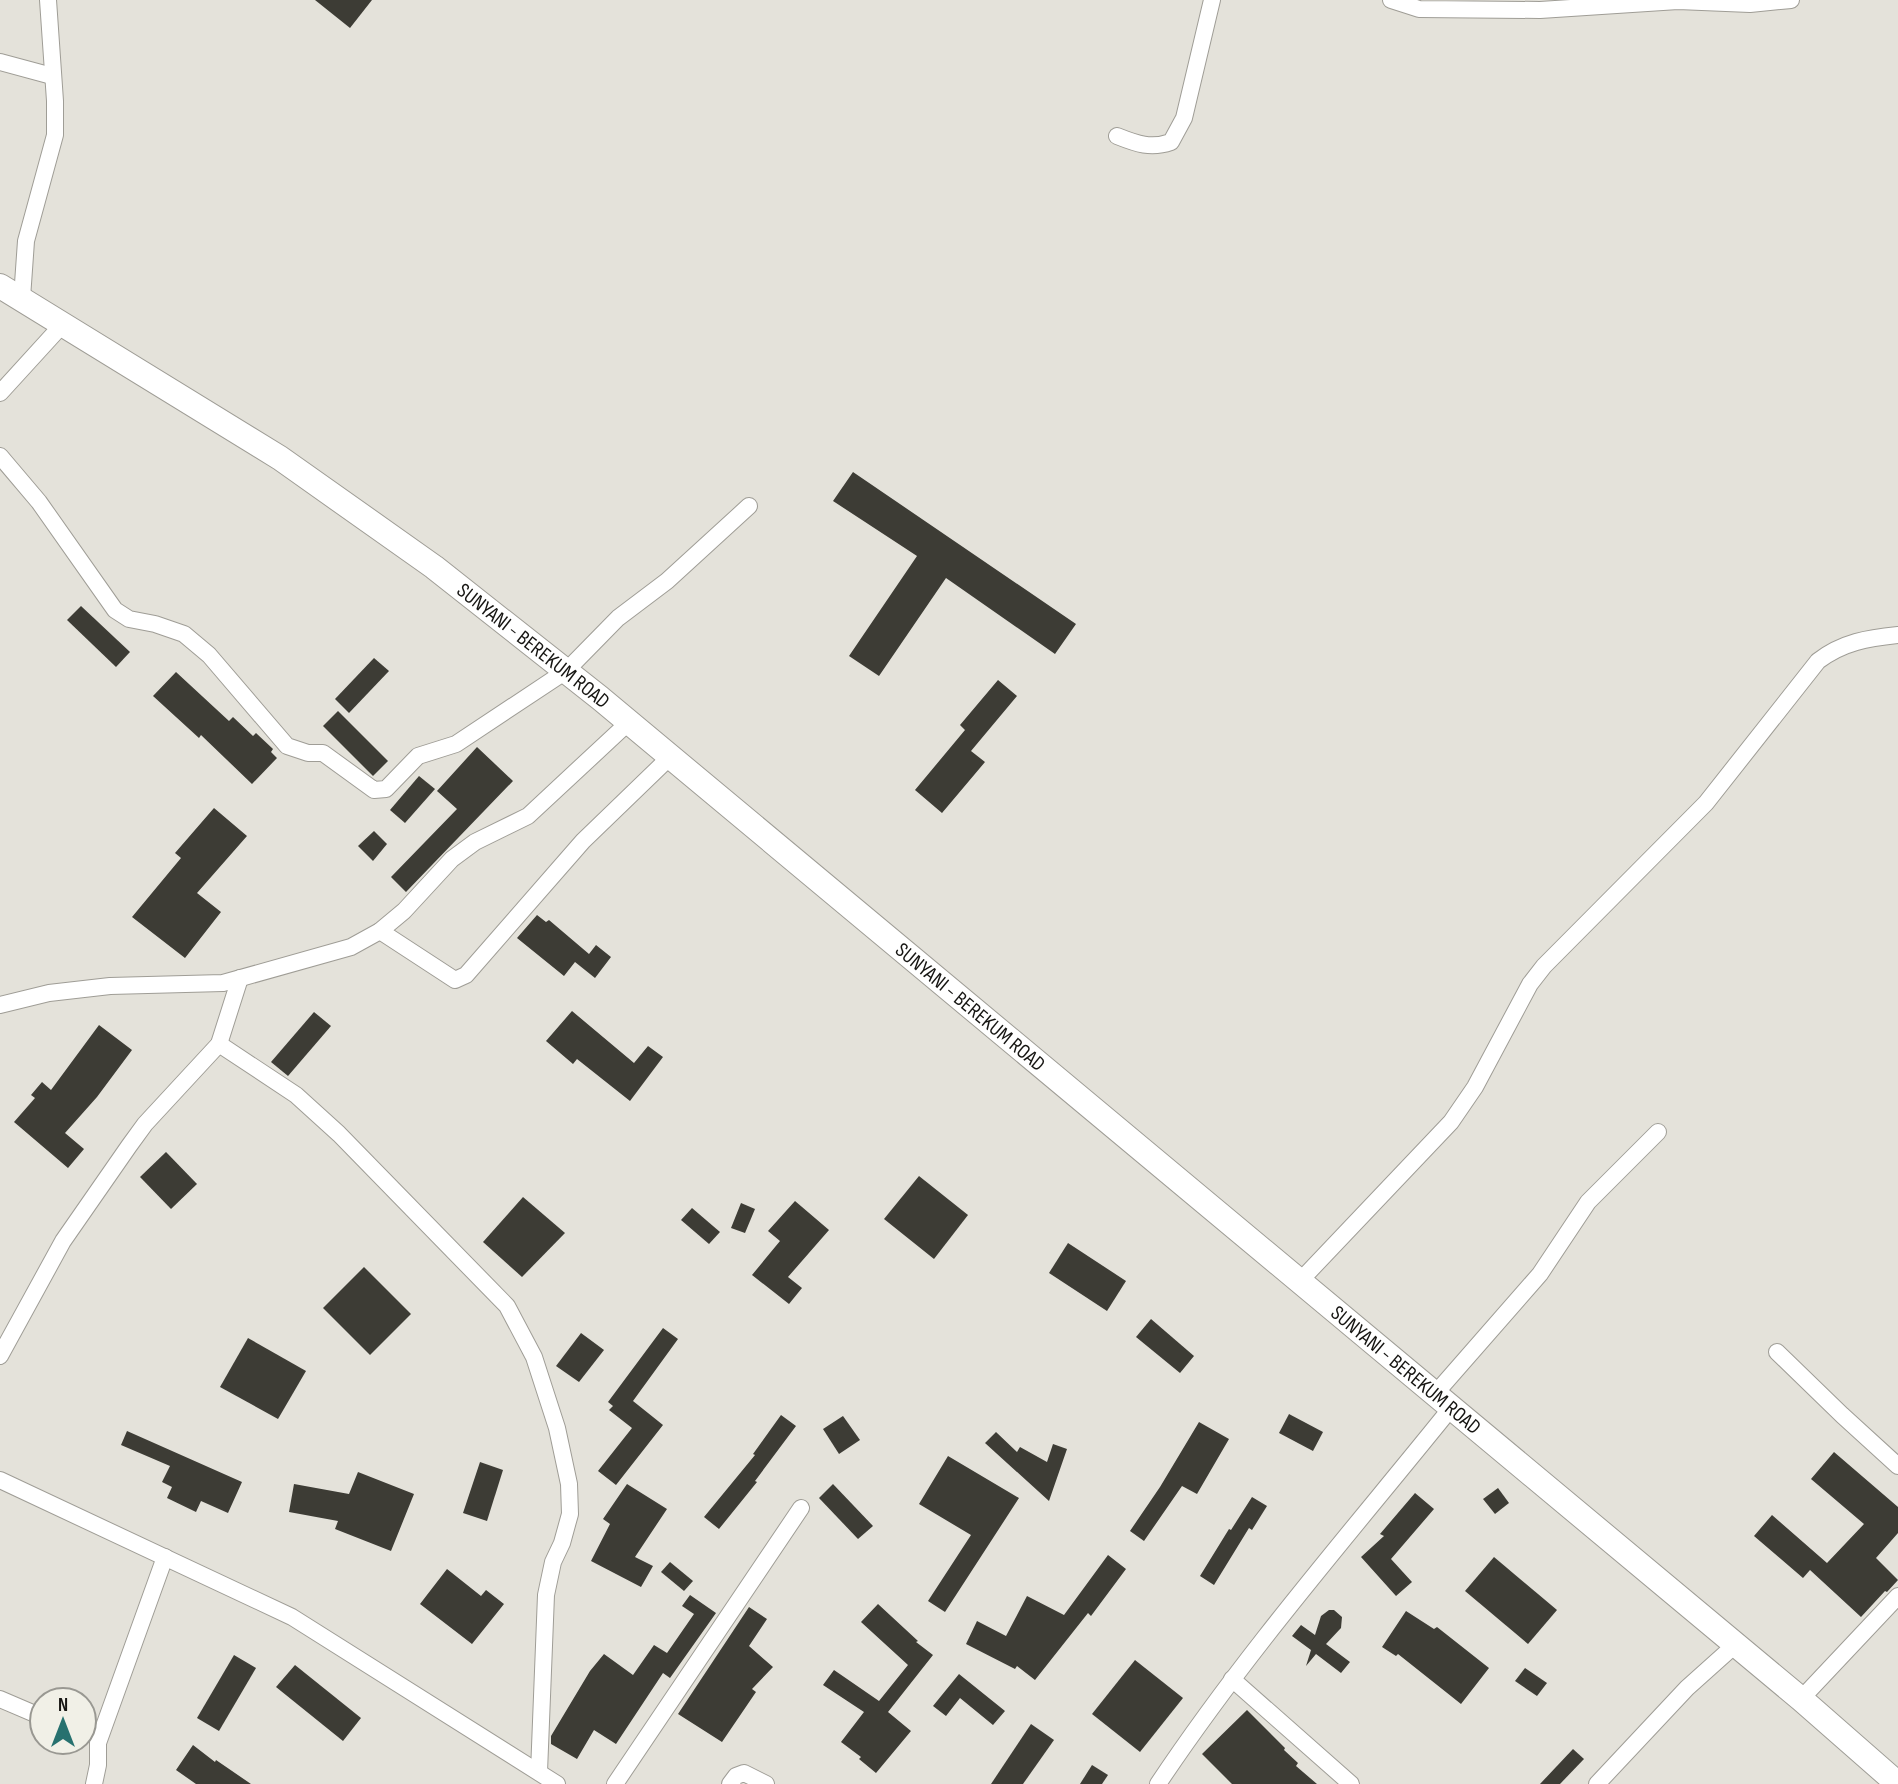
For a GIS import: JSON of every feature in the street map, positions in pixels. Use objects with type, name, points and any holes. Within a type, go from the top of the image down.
[{"type":"main road","name":"SUNYANI - BEREKUM ROAD","points":[[0,286],[280,458],[434,567],[566,671],[1801,1699],[1898,1784]]},
{"type":"street","points":[[22,298],[26,241],[55,135],[48,0]]},
{"type":"street","points":[[1117,136],[1144,146],[1158,147],[1171,142],[1184,118],[1212,0]]},
{"type":"street","points":[[1391,0],[1419,9],[1540,10],[1678,1],[1749,4],[1791,0]]},
{"type":"street","points":[[0,62],[52,76]]},
{"type":"street","points":[[0,393],[63,324]]},
{"type":"street","points":[[0,456],[39,502],[115,610],[129,620],[155,624],[184,634],[209,655],[287,747],[308,753],[323,753],[374,790],[386,789],[418,756],[456,744],[566,671],[618,618],[667,581],[748,506]]},
{"type":"street","points":[[1300,1281],[1451,1122],[1475,1087],[1530,984],[1544,966],[1706,803],[1818,661],[1850,642],[1898,635]]},
{"type":"street","points":[[0,1005],[49,993],[110,986],[223,983],[351,947],[380,931],[404,911],[452,859],[475,842],[528,816],[629,722]]},
{"type":"street","points":[[380,931],[455,980],[466,975],[583,841],[671,757]]},
{"type":"street","points":[[0,1356],[63,1241],[129,1146],[145,1124],[219,1044],[240,978]]},
{"type":"street","points":[[219,1044],[296,1095],[369,1163],[507,1306],[534,1357],[557,1428],[569,1484],[570,1514],[562,1543],[553,1562],[546,1595],[539,1772]]},
{"type":"street","points":[[1158,1784],[1232,1679],[1541,1274],[1588,1202],[1658,1132]]},
{"type":"street","points":[[1777,1352],[1898,1465]]},
{"type":"street","points":[[0,1480],[292,1617],[557,1784]]},
{"type":"street","points":[[615,1784],[801,1508]]},
{"type":"street","points":[[98,1723],[165,1557]]},
{"type":"street","points":[[1801,1699],[1898,1597]]},
{"type":"street","points":[[1597,1784],[1687,1688],[1735,1645]]},
{"type":"street","points":[[1232,1679],[1351,1784]]},
{"type":"street","points":[[0,1699],[28,1711]]},
{"type":"street","points":[[92,1756],[94,1784]]},
{"type":"street","points":[[730,1784],[736,1776],[744,1773],[766,1784]]},
{"type":"building","points":[[315,0],[372,0],[350,28]]},
{"type":"building","points":[[853,472],[1076,624],[1055,654],[946,578],[879,676],[849,656],[917,556],[833,501]]},
{"type":"building","points":[[81,606],[130,652],[116,667],[67,620]]},
{"type":"building","points":[[374,658],[389,671],[349,713],[335,699]]},
{"type":"building","points":[[176,672],[229,721],[233,717],[253,736],[256,733],[273,749],[271,752],[277,758],[252,784],[201,735],[199,738],[153,696]]},
{"type":"building","points":[[998,680],[1017,696],[971,751],[985,762],[942,813],[915,790],[965,730],[960,725]]},
{"type":"building","points":[[338,711],[388,761],[373,776],[323,726]]},
{"type":"building","points":[[477,747],[513,781],[406,892],[391,877],[457,809],[437,791]]},
{"type":"building","points":[[419,776],[435,789],[405,823],[390,810]]},
{"type":"building","points":[[214,808],[247,836],[197,893],[221,912],[185,958],[132,917],[181,858],[175,853]]},
{"type":"building","points":[[374,831],[387,844],[373,861],[358,846]]},
{"type":"building","points":[[537,915],[546,922],[549,920],[589,954],[596,945],[611,957],[595,978],[575,962],[564,976],[517,938]]},
{"type":"building","points":[[572,1011],[634,1063],[648,1046],[663,1057],[630,1101],[577,1059],[573,1064],[546,1041]]},
{"type":"building","points":[[314,1012],[331,1026],[288,1076],[271,1062]]},
{"type":"building","points":[[99,1025],[132,1050],[97,1097],[65,1133],[84,1149],[68,1168],[14,1122],[35,1098],[31,1095],[42,1082],[51,1090]]},
{"type":"building","points":[[166,1152],[197,1184],[171,1209],[140,1177]]},
{"type":"building","points":[[919,1176],[968,1215],[934,1259],[884,1219]]},
{"type":"building","points":[[523,1197],[565,1233],[522,1277],[483,1242]]},
{"type":"building","points":[[795,1201],[829,1230],[788,1277],[802,1288],[789,1304],[752,1275],[780,1241],[768,1231]]},
{"type":"building","points":[[741,1203],[755,1209],[745,1233],[731,1228]]},
{"type":"building","points":[[692,1208],[720,1232],[709,1244],[681,1220]]},
{"type":"building","points":[[1068,1243],[1126,1281],[1107,1311],[1049,1273]]},
{"type":"building","points":[[364,1267],[411,1314],[370,1355],[323,1308]]},
{"type":"building","points":[[1151,1319],[1194,1356],[1180,1373],[1136,1337]]},
{"type":"building","points":[[663,1328],[678,1339],[633,1401],[663,1425],[616,1485],[598,1471],[632,1428],[609,1410],[613,1406],[608,1402]]},
{"type":"building","points":[[581,1333],[604,1350],[579,1382],[556,1366]]},
{"type":"building","points":[[248,1338],[306,1371],[278,1419],[220,1387]]},
{"type":"building","points":[[1289,1414],[1323,1432],[1313,1451],[1279,1433]]},
{"type":"building","points":[[781,1415],[796,1426],[755,1481],[757,1482],[719,1529],[704,1517],[755,1455],[753,1454]]},
{"type":"building","points":[[843,1416],[860,1440],[839,1454],[823,1429]]},
{"type":"building","points":[[1199,1422],[1229,1439],[1197,1494],[1182,1486],[1144,1541],[1130,1531]]},
{"type":"building","points":[[127,1431],[242,1482],[228,1513],[201,1501],[196,1512],[167,1498],[172,1487],[162,1482],[170,1466],[121,1445]]},
{"type":"building","points":[[996,1432],[1017,1452],[1020,1447],[1047,1462],[1053,1444],[1067,1449],[1049,1501],[985,1443]]},
{"type":"building","points":[[1834,1452],[1898,1507],[1898,1533],[1876,1558],[1898,1580],[1861,1617],[1810,1570],[1803,1578],[1754,1536],[1772,1515],[1827,1563],[1864,1524],[1811,1479]]},
{"type":"building","points":[[948,1456],[1019,1498],[945,1612],[928,1601],[971,1535],[919,1504]]},
{"type":"building","points":[[480,1462],[503,1470],[487,1521],[463,1513]]},
{"type":"building","points":[[358,1472],[414,1494],[391,1551],[335,1529],[338,1521],[289,1512],[294,1484],[349,1494]]},
{"type":"building","points":[[627,1484],[667,1509],[635,1557],[653,1566],[641,1587],[591,1561],[610,1524],[603,1519]]},
{"type":"building","points":[[833,1484],[873,1526],[858,1539],[819,1498]]},
{"type":"building","points":[[1498,1488],[1509,1503],[1495,1514],[1483,1499]]},
{"type":"building","points":[[1415,1493],[1434,1509],[1391,1559],[1412,1582],[1396,1596],[1361,1557],[1384,1536],[1380,1534]]},
{"type":"building","points":[[1252,1497],[1267,1506],[1252,1530],[1249,1528],[1214,1585],[1200,1576]]},
{"type":"building","points":[[1108,1555],[1126,1569],[1091,1616],[1088,1613],[1035,1680],[1017,1666],[1015,1669],[966,1644],[977,1621],[1006,1636],[1027,1596],[1064,1615]]},
{"type":"building","points":[[1494,1557],[1557,1610],[1528,1644],[1465,1591]]},
{"type":"building","points":[[670,1562],[693,1581],[684,1591],[661,1572]]},
{"type":"building","points":[[447,1569],[481,1596],[486,1590],[504,1604],[472,1644],[420,1604]]},
{"type":"building","points":[[690,1595],[716,1613],[670,1678],[663,1673],[616,1744],[594,1730],[577,1759],[551,1744],[551,1736],[590,1671],[604,1654],[633,1675],[654,1645],[667,1653],[694,1614],[682,1606]]},
{"type":"building","points":[[878,1604],[933,1655],[888,1712],[911,1731],[876,1773],[841,1742],[864,1712],[823,1685],[834,1670],[879,1701],[908,1665],[861,1622]]},
{"type":"building","points":[[749,1607],[767,1619],[749,1646],[773,1667],[752,1689],[756,1692],[722,1742],[678,1714]]},
{"type":"building","points":[[1334,1610],[1342,1617],[1341,1628],[1326,1644],[1350,1662],[1341,1673],[1316,1654],[1306,1666],[1311,1650],[1292,1636],[1301,1625],[1315,1635],[1321,1616]]},
{"type":"building","points":[[1406,1611],[1434,1629],[1437,1627],[1489,1668],[1461,1704],[1398,1654],[1396,1656],[1382,1647]]},
{"type":"building","points":[[234,1655],[256,1668],[219,1731],[197,1718]]},
{"type":"building","points":[[1135,1660],[1183,1698],[1140,1752],[1092,1714]]},
{"type":"building","points":[[295,1665],[361,1718],[343,1741],[276,1687]]},
{"type":"building","points":[[1525,1668],[1547,1683],[1537,1696],[1515,1681]]},
{"type":"building","points":[[959,1674],[1005,1711],[993,1725],[960,1698],[946,1716],[933,1706]]},
{"type":"building","points":[[1247,1710],[1285,1748],[1298,1763],[1296,1766],[1317,1784],[1232,1784],[1202,1754]]},
{"type":"building","points":[[1031,1724],[1054,1740],[1023,1784],[991,1784]]},
{"type":"building","points":[[193,1745],[251,1784],[196,1784],[176,1770]]},
{"type":"building","points":[[1573,1749],[1584,1759],[1560,1784],[1540,1784]]},
{"type":"building","points":[[1092,1765],[1108,1775],[1102,1784],[1080,1784]]}]
